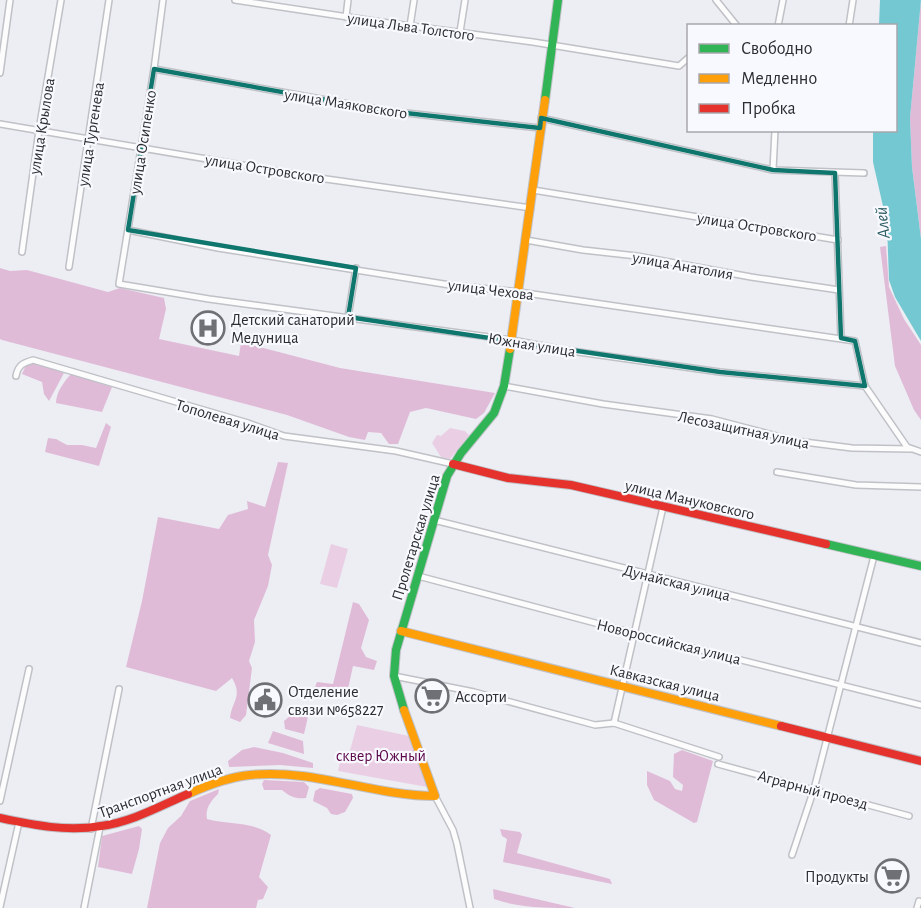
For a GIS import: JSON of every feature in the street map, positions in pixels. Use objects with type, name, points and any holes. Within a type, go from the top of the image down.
[{"type":"street","points":[[0,73],[10,0]]},
{"type":"street","name":"улица Крылова","points":[[22,252],[39,130],[61,0]]},
{"type":"street","name":"улица Тургенева","points":[[69,267],[110,0]]},
{"type":"street","name":"улица Осипенко","points":[[119,284],[163,0]]},
{"type":"street","name":"улица Льва Толстого","points":[[235,0],[679,66],[687,59]]},
{"type":"street","points":[[298,9],[300,0]]},
{"type":"street","points":[[346,17],[348,0]]},
{"type":"street","points":[[410,26],[414,0]]},
{"type":"street","points":[[460,32],[465,0]]},
{"type":"street","name":"Пролетарская улица","points":[[470,908],[458,844],[435,796],[396,688],[394,676],[396,650],[447,476],[453,464],[494,413],[504,386],[531,208],[558,0]]},
{"type":"street","points":[[716,0],[733,24]]},
{"type":"street","points":[[778,24],[783,0]]},
{"type":"street","points":[[849,24],[853,0]]},
{"type":"street","name":"улица Маяковского","points":[[154,69],[388,111],[540,128]]},
{"type":"street","points":[[541,118],[773,170],[864,173]]},
{"type":"street","name":"улица Островского","points":[[0,124],[319,178],[531,208]]},
{"type":"street","points":[[773,170],[775,132]]},
{"type":"street","points":[[835,173],[841,338]]},
{"type":"street","name":"улица Островского","points":[[533,190],[838,240]]},
{"type":"street","name":"улица Чехова","points":[[128,230],[218,248],[356,268],[450,285],[519,292],[841,338],[855,341],[865,386]]},
{"type":"street","name":"улица Анатолия","points":[[526,240],[839,290]]},
{"type":"street","points":[[348,317],[356,268]]},
{"type":"street","name":"Южная улица","points":[[119,284],[209,299],[512,340],[564,350],[720,372],[865,386]]},
{"type":"street","name":"Тополевая улица","points":[[16,376],[18,368],[23,363],[33,360],[248,423],[284,436],[396,451],[453,464]]},
{"type":"street","name":"Лесозащитная улица","points":[[504,386],[603,404],[712,419],[796,441],[852,448],[914,449]]},
{"type":"street","points":[[865,386],[907,447],[921,452]]},
{"type":"street","name":"улица Мануковского","points":[[453,464],[508,478],[571,484],[921,566]]},
{"type":"street","points":[[777,472],[856,485],[921,487]]},
{"type":"street","points":[[614,723],[663,507]]},
{"type":"street","name":"Дунайская улица","points":[[434,520],[921,643]]},
{"type":"street","points":[[792,855],[814,789],[874,556]]},
{"type":"street","name":"Новороссийская улица","points":[[418,576],[633,633],[921,705]]},
{"type":"street","name":"Кавказская улица","points":[[401,631],[921,761]]},
{"type":"street","points":[[0,801],[29,669]]},
{"type":"street","name":"Аграрный проезд","points":[[394,676],[471,691],[595,725],[614,723],[718,760],[909,816]]},
{"type":"street","points":[[91,829],[119,689]]},
{"type":"street","name":"Транспортная улица","points":[[0,818],[68,829],[91,829],[119,823],[224,779],[250,775],[273,774],[316,778],[398,794],[435,796]]},
{"type":"street","points":[[0,908],[19,822]]},
{"type":"street","points":[[84,908],[100,827]]},
{"type":"street","points":[[917,908],[919,901],[921,902]]},
{"type":"highlighted area","points":[[154,69],[388,111],[540,128],[541,118],[773,170],[835,173],[841,338],[855,341],[865,386],[720,372],[348,317],[356,268],[128,230]]},
{"type":"green space","points":[[450,428],[465,431],[469,435],[450,459],[441,457],[432,443],[437,435],[441,436]]},
{"type":"green space","points":[[331,544],[348,549],[337,588],[320,584]]},
{"type":"green space","name":"сквер Южный","points":[[357,725],[409,736],[427,787],[338,771],[342,753],[349,754]]},
{"type":"shaded area","points":[[921,0],[921,239],[912,167],[910,118]]},
{"type":"shaded area","points":[[886,246],[889,287],[904,319],[921,345],[921,420],[914,410],[895,366],[880,247]]},
{"type":"shaded area","points":[[0,268],[10,271],[27,270],[108,292],[120,288],[164,298],[166,309],[159,339],[239,356],[241,342],[340,368],[495,393],[484,413],[476,419],[426,408],[410,412],[398,444],[389,444],[381,433],[368,432],[365,440],[349,437],[287,415],[2,340],[0,339]]},
{"type":"shaded area","points":[[35,363],[64,373],[49,401],[44,394],[42,382],[22,374],[26,365]]},
{"type":"shaded area","points":[[71,374],[112,387],[102,412],[56,403],[59,391]]},
{"type":"shaded area","points":[[106,423],[111,427],[99,466],[45,452],[48,438],[56,439],[67,445],[96,448]]},
{"type":"shaded area","points":[[278,462],[288,463],[268,555],[272,565],[268,586],[254,620],[255,642],[249,661],[252,668],[246,715],[240,722],[230,718],[237,694],[232,678],[216,691],[126,667],[142,601],[158,517],[219,529],[228,515],[248,509],[247,501],[265,507]]},
{"type":"shaded area","points":[[353,602],[359,604],[369,620],[361,648],[366,657],[377,661],[374,670],[353,666],[346,691],[334,687],[315,687],[317,682],[333,684]]},
{"type":"shaded area","points":[[302,706],[310,708],[304,734],[285,729],[284,721]]},
{"type":"shaded area","points":[[273,731],[303,741],[304,754],[268,743]]},
{"type":"shaded area","points":[[254,747],[313,763],[313,768],[280,765],[229,767],[228,761],[242,750]]},
{"type":"shaded area","points":[[682,750],[713,761],[697,822],[694,823],[654,800],[647,785],[647,771],[670,781],[675,789],[682,791],[683,785],[673,777],[674,754]]},
{"type":"shaded area","points":[[264,780],[304,782],[309,787],[306,798],[293,797],[282,790],[264,790],[262,784]]},
{"type":"shaded area","points":[[320,788],[352,794],[353,798],[345,812],[337,815],[331,814],[327,808],[313,801],[315,791]]},
{"type":"shaded area","points":[[219,789],[208,808],[207,819],[249,825],[271,835],[259,877],[268,887],[263,899],[258,900],[256,908],[147,908],[160,843],[168,828],[181,816],[190,801]]},
{"type":"shaded area","points":[[139,826],[142,829],[132,874],[98,867],[102,836]]},
{"type":"shaded area","points":[[500,829],[520,832],[522,835],[517,853],[610,879],[612,884],[503,862],[507,839],[502,836]]},
{"type":"shaded area","points":[[493,889],[575,908],[534,907],[503,902],[494,899]]},
{"type":"water","points":[[880,0],[921,0],[910,118],[912,167],[921,239],[921,341],[895,297],[889,280],[887,224],[873,162],[873,132],[897,132],[897,24],[879,24]]},
{"type":"traffic: fast","points":[[545,100],[558,0]]},
{"type":"traffic: fast","points":[[404,710],[394,676],[396,650],[447,476],[461,453],[494,413],[504,386],[510,349]]},
{"type":"traffic: fast","points":[[826,544],[921,566]]},
{"type":"traffic: slow","points":[[510,349],[545,100]]},
{"type":"traffic: slow","points":[[401,631],[781,726]]},
{"type":"traffic: slow","points":[[188,794],[234,778],[273,774],[296,775],[389,792],[435,796],[404,710]]},
{"type":"traffic: jam","points":[[453,464],[508,478],[571,485],[826,544]]},
{"type":"traffic: jam","points":[[781,726],[921,761]]},
{"type":"traffic: jam","points":[[0,818],[50,827],[88,828],[135,817],[188,794]]},
{"type":"place","name":"Детский санаторий Медуница","points":[[208,328]]},
{"type":"place","name":"Ассорти","points":[[432,696]]},
{"type":"place","name":"Отделение связи №658227","points":[[265,700]]},
{"type":"place","name":"Продукты","points":[[892,876]]},
{"type":"water label","name":"Алей","points":[[882,223]]}]
